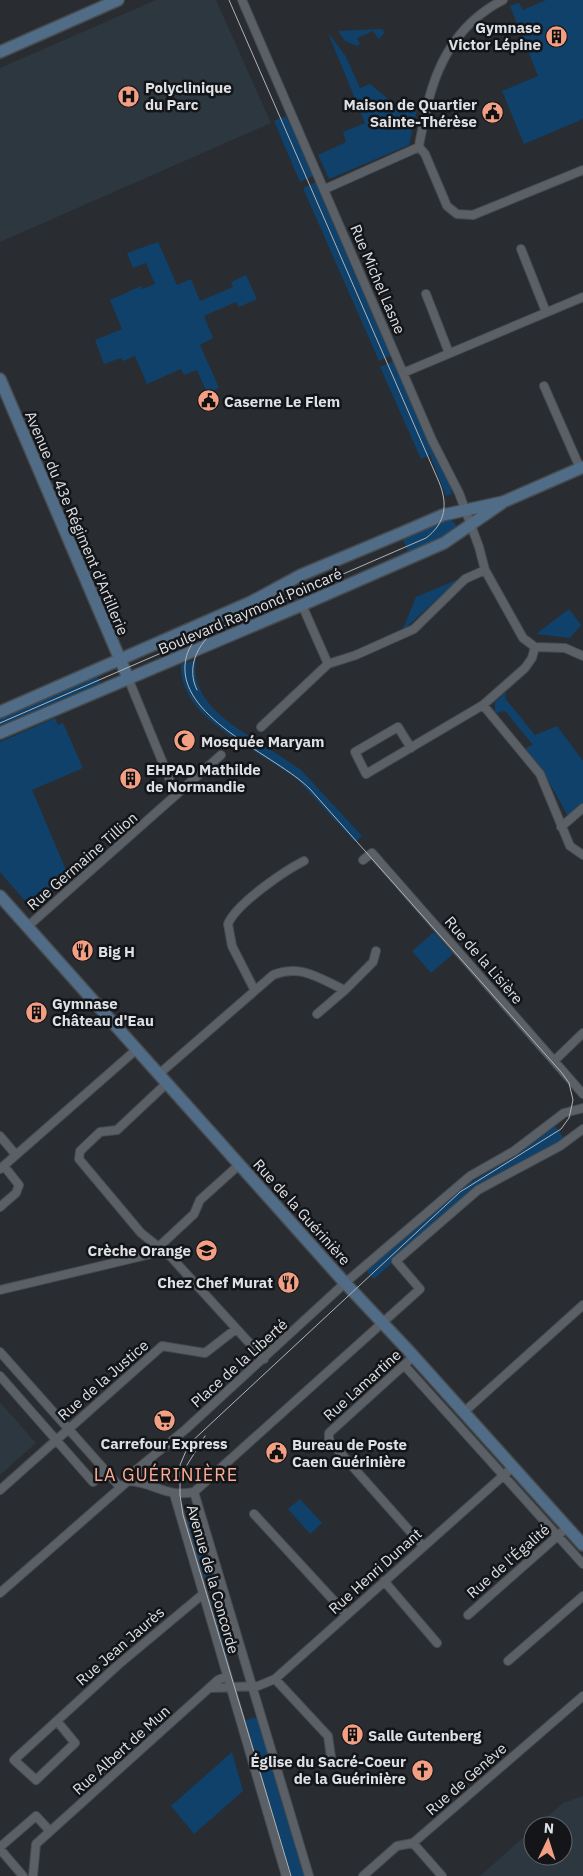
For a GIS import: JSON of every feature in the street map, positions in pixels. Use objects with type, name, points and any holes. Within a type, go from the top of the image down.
[{"type":"main road","points":[[0,52],[118,0]]},
{"type":"main road","name":"Avenue du 43e Régiment d'Artillerie","points":[[0,380],[128,678]]},
{"type":"main road","name":"Boulevard Raymond Poincaré","points":[[0,733],[302,606],[444,543],[503,502],[582,468]]},
{"type":"main road","name":"Boulevard Raymond Poincaré","points":[[0,712],[119,658],[251,602],[301,575],[437,518],[465,509],[503,502]]},
{"type":"main road","name":"Rue de la Guérinière","points":[[0,896],[345,1283],[414,1356],[583,1545]]},
{"type":"street","name":"Rue Michel Lasne","points":[[242,0],[403,373],[465,509],[485,570],[523,638],[535,647]]},
{"type":"street","points":[[419,147],[430,93],[444,56],[469,23],[503,0]]},
{"type":"street","points":[[325,189],[419,147]]},
{"type":"street","points":[[419,147],[425,154],[447,206],[457,214],[473,215],[583,170]]},
{"type":"street","points":[[521,249],[546,312]]},
{"type":"street","points":[[426,294],[449,353]]},
{"type":"street","points":[[403,373],[583,297]]},
{"type":"street","name":"Boulevard Raymond Poincaré","points":[[544,386],[582,468]]},
{"type":"street","points":[[261,727],[328,664],[356,655],[414,629],[466,579],[485,570]]},
{"type":"street","points":[[302,606],[328,664]]},
{"type":"street","points":[[411,748],[398,727],[355,752],[366,774],[411,748],[483,705],[525,668],[532,658],[535,647],[565,648],[583,656]]},
{"type":"street","points":[[128,678],[176,795]]},
{"type":"street","points":[[483,705],[540,774],[570,846],[583,855]]},
{"type":"street","name":"Rue Germaine Tillion","points":[[27,927],[221,755]]},
{"type":"street","points":[[561,827],[583,808]]},
{"type":"street","name":"Rue de la Lisière","points":[[363,860],[372,853],[583,1094]]},
{"type":"street","points":[[254,989],[232,946],[228,924],[236,912],[283,871],[304,861]]},
{"type":"street","points":[[317,1014],[373,962],[376,951]]},
{"type":"street","points":[[159,1074],[254,989],[273,975],[287,970],[300,971],[345,990]]},
{"type":"street","points":[[554,1061],[583,1034]]},
{"type":"street","points":[[0,1207],[16,1192],[19,1184],[2,1167],[137,1049]]},
{"type":"street","points":[[168,1083],[117,1130],[100,1132],[78,1154],[80,1161],[141,1233],[159,1246],[264,1359]]},
{"type":"street","name":"Place de la Liberté","points":[[0,1593],[264,1359],[345,1283],[470,1176],[514,1151],[564,1113],[583,1108]]},
{"type":"street","points":[[174,1494],[194,1492],[420,1289],[396,1261],[478,1190],[560,1146],[583,1128]]},
{"type":"street","points":[[0,1136],[16,1155]]},
{"type":"street","points":[[0,1290],[150,1254],[194,1214],[200,1200],[240,1164]]},
{"type":"street","points":[[464,1412],[583,1305]]},
{"type":"street","name":"Rue de la Justice","points":[[0,1490],[58,1440],[69,1428],[79,1422],[162,1346],[205,1354],[236,1329]]},
{"type":"street","points":[[0,1352],[120,1487]]},
{"type":"street","name":"Rue Lamartine","points":[[414,1356],[329,1434],[329,1440],[423,1546]]},
{"type":"street","points":[[404,1365],[583,1564]]},
{"type":"street","points":[[0,1376],[93,1482],[105,1471]]},
{"type":"street","points":[[146,1484],[145,1471],[149,1461]]},
{"type":"street","name":"Rue Henri Dunant","points":[[252,1686],[267,1684],[274,1679],[513,1467]]},
{"type":"street","name":"Avenue de la Concorde","points":[[128,1480],[174,1494],[286,1876]]},
{"type":"street","name":"Avenue de la Concorde","points":[[194,1492],[309,1876]]},
{"type":"street","points":[[254,1514],[347,1615]]},
{"type":"street","name":"Rue de l'Égalité","points":[[468,1616],[567,1527]]},
{"type":"street","points":[[384,1581],[437,1643]]},
{"type":"street","name":"Rue Jean Jaurès","points":[[57,1721],[76,1743],[36,1780],[14,1760],[118,1665],[203,1594]]},
{"type":"street","points":[[508,1661],[583,1596]]},
{"type":"street","name":"Rue Albert de Mun","points":[[33,1876],[36,1844],[218,1680],[226,1676]]},
{"type":"street","points":[[274,1679],[328,1736],[332,1764]]},
{"type":"street","points":[[210,1688],[252,1686]]},
{"type":"street","name":"Rue de Genève","points":[[363,1876],[396,1846],[413,1843],[583,1696]]},
{"type":"street","points":[[23,1876],[0,1848],[36,1816],[50,1831]]},
{"type":"street","points":[[413,1843],[442,1876]]},
{"type":"shaded area","name":"Polyclinique du Parc","points":[[156,0],[216,0],[271,123],[0,242],[0,68]]},
{"type":"shaded area","points":[[546,0],[583,0],[583,119],[524,144],[502,91],[538,76],[510,6],[519,3],[523,10]]},
{"type":"shaded area","points":[[383,29],[384,33],[379,39],[373,31],[357,38],[360,44],[357,46],[345,41],[338,31]]},
{"type":"shaded area","points":[[328,33],[345,55],[360,88],[370,84],[393,103],[417,110],[409,145],[329,179],[318,155],[346,142],[343,132],[365,123]]},
{"type":"shaded area","points":[[285,116],[290,122],[313,176],[300,182],[274,121]]},
{"type":"shaded area","points":[[316,182],[392,355],[379,361],[303,188]]},
{"type":"shaded area","points":[[158,242],[177,285],[191,279],[200,301],[233,287],[231,282],[246,275],[257,299],[239,307],[236,302],[204,316],[213,338],[200,345],[219,388],[207,393],[197,370],[184,375],[181,369],[147,384],[135,356],[123,361],[121,358],[104,364],[95,340],[122,329],[110,300],[141,286],[142,289],[155,284],[146,263],[133,268],[127,253]]},
{"type":"shaded area","points":[[394,361],[450,484],[452,494],[446,496],[430,455],[421,459],[380,367]]},
{"type":"shaded area","points":[[450,518],[456,525],[456,532],[409,554],[401,535]]},
{"type":"shaded area","points":[[460,579],[402,631],[416,597]]},
{"type":"shaded area","points":[[569,609],[581,625],[570,638],[536,634]]},
{"type":"shaded area","points":[[196,660],[198,685],[204,696],[220,715],[251,737],[246,746],[212,722],[193,702],[186,690],[182,678],[181,664]]},
{"type":"shaded area","points":[[95,671],[101,685],[0,726],[0,715]]},
{"type":"shaded area","points":[[506,692],[505,698],[535,735],[557,726],[583,761],[583,804],[569,818],[543,771],[525,748],[533,745],[505,711],[495,713],[495,702]]},
{"type":"shaded area","points":[[55,718],[58,725],[63,723],[83,768],[32,790],[69,877],[33,910],[0,872],[0,742]]},
{"type":"shaded area","points":[[256,740],[301,770],[362,836],[355,842],[296,778],[251,749]]},
{"type":"shaded area","points":[[434,932],[453,954],[431,973],[412,951]]},
{"type":"shaded area","points":[[555,1126],[564,1138],[455,1207],[374,1279],[365,1270],[466,1185],[522,1151]]},
{"type":"shaded area","points":[[0,1402],[36,1443],[0,1475]]},
{"type":"shaded area","points":[[300,1499],[322,1523],[310,1534],[288,1509]]},
{"type":"shaded area","points":[[196,1515],[216,1582],[213,1583],[211,1577],[201,1579],[183,1519]]},
{"type":"shaded area","points":[[217,1598],[223,1602],[238,1653],[224,1657],[208,1600]]},
{"type":"shaded area","points":[[257,1717],[304,1876],[289,1876],[243,1721]]},
{"type":"shaded area","points":[[232,1752],[243,1791],[194,1834],[171,1806]]},
{"type":"shaded area","points":[[583,1796],[583,1876],[480,1876],[523,1838],[523,1866],[573,1866],[573,1816],[548,1816],[563,1803]]},
{"type":"tram line","points":[[0,723],[426,538],[438,526],[443,513],[444,498],[439,482],[229,0]]},
{"type":"tram line","points":[[208,627],[192,643],[187,653],[185,665],[188,685],[198,703],[233,735],[295,776],[310,789],[562,1073],[569,1083],[573,1100],[569,1118],[561,1129],[460,1192],[189,1444],[180,1465],[180,1495],[183,1515],[291,1876]]},
{"type":"tram line","points":[[197,690],[193,673],[195,657],[203,642],[216,630]]},
{"type":"tram line","points":[[187,1465],[205,1436]]},
{"type":"place","name":"Gymnase Victor Lépine","points":[[557,36]]},
{"type":"place","name":"Polyclinique du Parc","points":[[129,96]]},
{"type":"place","name":"Maison de Quartier Sainte-Thérèse","points":[[493,113]]},
{"type":"place","name":"Caserne Le Flem","points":[[208,401]]},
{"type":"place","name":"Mosquée Maryam","points":[[185,741]]},
{"type":"place","name":"EHPAD Mathilde de Normandie","points":[[130,778]]},
{"type":"place","name":"Big H","points":[[82,951]]},
{"type":"place","name":"Gymnase Château d'Eau","points":[[36,1012]]},
{"type":"place","name":"Crèche Orange","points":[[207,1250]]},
{"type":"place","name":"Chez Chef Murat","points":[[289,1282]]},
{"type":"place","name":"Carrefour Express","points":[[164,1420]]},
{"type":"place","name":"Bureau de Poste Caen Guérinière","points":[[276,1453]]},
{"type":"place","name":"Salle Gutenberg","points":[[352,1735]]},
{"type":"place","name":"Église du Sacré-Coeur de la Guérinière","points":[[422,1770]]},
{"type":"district","name":"LA GUÉRINIÈRE","points":[[166,1474]]}]
